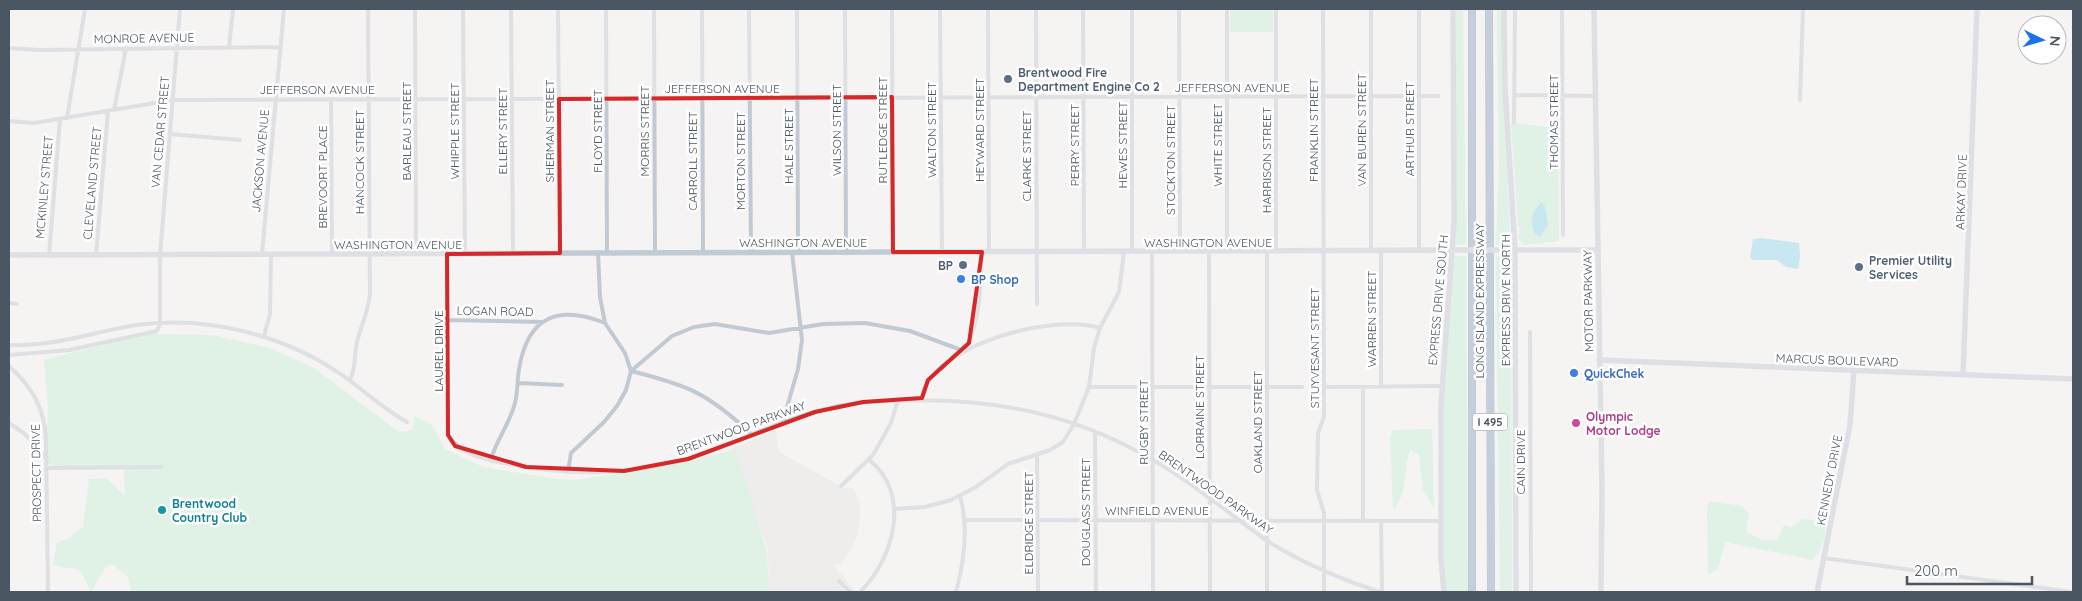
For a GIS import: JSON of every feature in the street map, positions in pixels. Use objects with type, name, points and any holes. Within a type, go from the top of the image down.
[{"type":"highway","name":"LONG ISLAND EXPRESSWAY","points":[[1472,9],[1472,592]]},
{"type":"highway","name":"LONG ISLAND EXPRESSWAY","points":[[1489,9],[1491,592]]},
{"type":"street","points":[[67,118],[85,9]]},
{"type":"street","name":"VAN CEDAR STREET","points":[[160,324],[160,256],[180,9]]},
{"type":"street","points":[[229,47],[233,9]]},
{"type":"street","name":"JACKSON AVENUE","points":[[262,254],[284,9]]},
{"type":"street","name":"HANCOCK STREET","points":[[350,380],[354,369],[357,342],[369,305],[368,9]]},
{"type":"street","name":"BARLEAU STREET","points":[[415,9],[416,254]]},
{"type":"street","name":"WHIPPLE STREET","points":[[463,9],[465,253]]},
{"type":"street","name":"ELLERY STREET","points":[[511,9],[513,253]]},
{"type":"street","name":"SHERMAN STREET","points":[[558,9],[560,253]]},
{"type":"street","name":"FLOYD STREET","points":[[606,9],[607,253]]},
{"type":"street","name":"MORRIS STREET","points":[[654,9],[655,253]]},
{"type":"street","name":"CARROLL STREET","points":[[702,9],[703,252]]},
{"type":"street","name":"MORTON STREET","points":[[749,9],[750,252]]},
{"type":"street","name":"HALE STREET","points":[[783,422],[798,369],[802,327],[794,288],[798,98],[797,9]]},
{"type":"street","name":"WILSON STREET","points":[[845,9],[846,252]]},
{"type":"street","name":"RUTLEDGE STREET","points":[[892,9],[893,252]]},
{"type":"street","name":"WALTON STREET","points":[[940,9],[942,252]]},
{"type":"street","name":"HEYWARD STREET","points":[[988,9],[990,252]]},
{"type":"street","name":"CLARKE STREET","points":[[1036,9],[1037,304]]},
{"type":"street","name":"PERRY STREET","points":[[1083,9],[1084,252]]},
{"type":"street","name":"HEWES STREET","points":[[1132,9],[1132,252]]},
{"type":"street","name":"STOCKTON STREET","points":[[1179,9],[1180,252]]},
{"type":"street","name":"WHITE STREET","points":[[1227,9],[1227,251]]},
{"type":"street","name":"HARRISON STREET","points":[[1276,9],[1276,251]]},
{"type":"street","name":"FRANKLIN STREET","points":[[1323,9],[1324,251]]},
{"type":"street","name":"VAN BUREN STREET","points":[[1370,9],[1372,251]]},
{"type":"street","name":"ARTHUR STREET","points":[[1419,9],[1419,250]]},
{"type":"street","name":"EXPRESS DRIVE SOUTH","points":[[1444,592],[1441,567],[1441,386],[1452,250],[1454,193],[1454,9]]},
{"type":"street","name":"EXPRESS DRIVE NORTH","points":[[1504,9],[1505,88],[1515,250],[1516,592]]},
{"type":"street","points":[[1514,123],[1515,9]]},
{"type":"street","name":"THOMAS STREET","points":[[1562,9],[1563,235]]},
{"type":"street","name":"MOTOR PARKWAY","points":[[1594,9],[1601,592]]},
{"type":"street","points":[[1800,100],[1803,9]]},
{"type":"street","name":"ARKAY DRIVE","points":[[1963,375],[1977,9]]},
{"type":"street","name":"MONROE AVENUE","points":[[9,48],[78,49],[280,46]]},
{"type":"street","points":[[114,110],[126,48]]},
{"type":"street","points":[[1514,95],[1594,96]]},
{"type":"street","name":"JEFFERSON AVENUE","points":[[9,121],[34,123],[173,100],[1438,96]]},
{"type":"street","name":"BREVOORT PLACE","points":[[331,100],[332,254]]},
{"type":"street","name":"CLEVELAND STREET","points":[[96,256],[108,111]]},
{"type":"street","name":"MCKINLEY STREET","points":[[49,256],[60,119]]},
{"type":"street","points":[[170,134],[240,140]]},
{"type":"street","name":"WASHINGTON AVENUE","points":[[9,255],[1597,250]]},
{"type":"street","name":"LORRAINE STREET","points":[[1209,251],[1210,592]]},
{"type":"street","name":"OAKLAND STREET","points":[[1267,251],[1267,592]]},
{"type":"street","name":"STUYVESANT STREET","points":[[1324,251],[1323,424],[1318,434],[1317,490],[1324,513],[1324,592]]},
{"type":"street","name":"WARREN STREET","points":[[1381,251],[1381,386]]},
{"type":"street","points":[[964,351],[969,343],[975,322],[982,252]]},
{"type":"street","points":[[894,509],[926,507],[960,496],[1008,464],[1058,446],[1068,436],[1089,387],[1094,348],[1100,328],[1119,292],[1124,252]]},
{"type":"street","name":"RUGBY STREET","points":[[1152,252],[1153,592]]},
{"type":"street","points":[[568,472],[572,453],[604,422],[617,406],[626,390],[631,371],[625,353],[605,323],[600,297],[598,253]]},
{"type":"street","points":[[264,336],[270,314],[271,254]]},
{"type":"street","name":"LAUREL DRIVE","points":[[447,254],[448,435],[455,446]]},
{"type":"street","points":[[9,303],[17,304]]},
{"type":"street","points":[[491,459],[514,405],[522,355],[528,342],[542,322],[552,317],[569,313],[587,316],[605,323]]},
{"type":"street","name":"LOGAN ROAD","points":[[448,320],[542,322]]},
{"type":"street","points":[[631,371],[672,336],[694,327],[725,325],[769,333],[802,327],[853,322],[888,326],[926,336],[964,351]]},
{"type":"street","points":[[9,355],[69,350],[93,343],[157,331],[160,324]]},
{"type":"street","points":[[922,398],[928,380],[947,361],[964,351],[999,337],[1050,326],[1085,324],[1100,328]]},
{"type":"street","points":[[9,345],[46,345],[136,325],[212,325],[264,336],[296,349],[350,380],[378,405],[407,422]]},
{"type":"street","name":"CAIN DRIVE","points":[[1530,332],[1531,592]]},
{"type":"street","points":[[91,336],[93,343]]},
{"type":"street","name":"MARCUS BOULEVARD","points":[[1599,360],[2073,379]]},
{"type":"street","name":"PROSPECT DRIVE","points":[[9,366],[29,386],[39,403],[46,429],[48,592]]},
{"type":"street","name":"KENNEDY DRIVE","points":[[1817,592],[1850,426],[1854,370]]},
{"type":"street","points":[[631,371],[668,380],[700,393],[728,412],[751,434]]},
{"type":"street","points":[[518,383],[562,385]]},
{"type":"street","points":[[1324,387],[1441,386]]},
{"type":"street","points":[[1089,387],[1302,387]]},
{"type":"street","points":[[1363,521],[1364,387]]},
{"type":"street","name":"BRENTWOOD PARKWAY","points":[[455,446],[491,459],[526,467],[568,472],[624,471],[670,464],[721,448],[783,422],[863,402],[922,398],[992,404],[1038,413],[1074,424],[1153,460],[1267,540],[1324,570],[1381,592]]},
{"type":"street","points":[[842,486],[869,460],[886,435],[898,400]]},
{"type":"street","points":[[9,423],[26,434],[45,457]]},
{"type":"street","name":"DOUGLASS STREET","points":[[1095,432],[1096,592]]},
{"type":"street","name":"ELDRIDGE STREET","points":[[1038,454],[1038,592]]},
{"type":"street","points":[[860,592],[880,568],[888,550],[893,531],[894,509],[886,476],[880,468],[869,460]]},
{"type":"street","points":[[46,468],[162,467]]},
{"type":"street","points":[[956,592],[962,561],[964,520],[960,496]]},
{"type":"street","name":"WINFIELD AVENUE","points":[[964,520],[1441,521]]},
{"type":"street","points":[[1381,521],[1381,592]]},
{"type":"street","points":[[1824,558],[2072,592]]},
{"type":"street","points":[[839,581],[850,592]]},
{"type":"street","points":[[2027,592],[2028,586]]},
{"type":"highlighted area","points":[[892,97],[893,252],[982,252],[969,343],[928,380],[922,398],[863,402],[815,412],[688,459],[624,471],[526,467],[455,446],[448,435],[447,254],[560,253],[559,99]]},
{"type":"shaded area","points":[[776,430],[779,452],[844,488],[854,488],[860,503],[860,522],[857,536],[851,550],[841,564],[833,565],[856,592],[769,592],[768,548],[727,450]]},
{"type":"green space","points":[[1230,9],[1273,9],[1273,32],[1230,32]]},
{"type":"green space","points":[[1456,9],[1463,9],[1466,245],[1455,245]]},
{"type":"green space","points":[[1497,9],[1501,9],[1510,241],[1507,245],[1496,245],[1499,168]]},
{"type":"green space","points":[[1511,123],[1558,128],[1559,241],[1524,245],[1518,238],[1520,227],[1518,226]]},
{"type":"green space","points":[[1454,256],[1466,256],[1468,592],[1446,592],[1443,568],[1443,393]]},
{"type":"green space","points":[[1496,256],[1509,256],[1511,259],[1512,592],[1500,592]]},
{"type":"green space","name":"Brentwood Country Club","points":[[158,334],[212,335],[270,348],[314,368],[399,432],[413,430],[414,416],[432,424],[445,449],[483,467],[573,480],[651,469],[735,450],[767,552],[769,592],[131,592],[128,577],[114,565],[106,566],[91,592],[80,570],[53,565],[57,543],[69,538],[83,527],[89,479],[106,478],[125,496],[124,468],[70,468],[46,464],[48,406],[44,360],[137,336]]},
{"type":"green space","points":[[1432,429],[1434,508],[1423,490],[1419,455],[1410,450],[1403,489],[1398,503],[1393,510],[1390,439],[1392,430]]},
{"type":"green space","points":[[1710,501],[1742,506],[1749,514],[1746,532],[1763,540],[1777,540],[1784,525],[1791,527],[1804,519],[1823,522],[1825,537],[1813,560],[1725,542],[1718,569],[1708,575],[1707,506]]},
{"type":"water","points":[[1542,202],[1545,207],[1548,225],[1540,237],[1533,230],[1532,216]]},
{"type":"water","points":[[1761,238],[1799,243],[1798,269],[1786,267],[1777,260],[1753,260],[1750,258],[1753,239]]},
{"type":"place","name":"Brentwood Fire Department Engine Co 2","points":[[1008,79]]},
{"type":"place","name":"BP","points":[[963,265]]},
{"type":"place","name":"Premier Utility Services","points":[[1859,267]]},
{"type":"place","name":"BP Shop","points":[[961,279]]},
{"type":"place","name":"QuickChek","points":[[1574,373]]},
{"type":"place","name":"Olympic Motor Lodge","points":[[1576,423]]},
{"type":"place","name":"Brentwood Country Club","points":[[162,510]]}]
